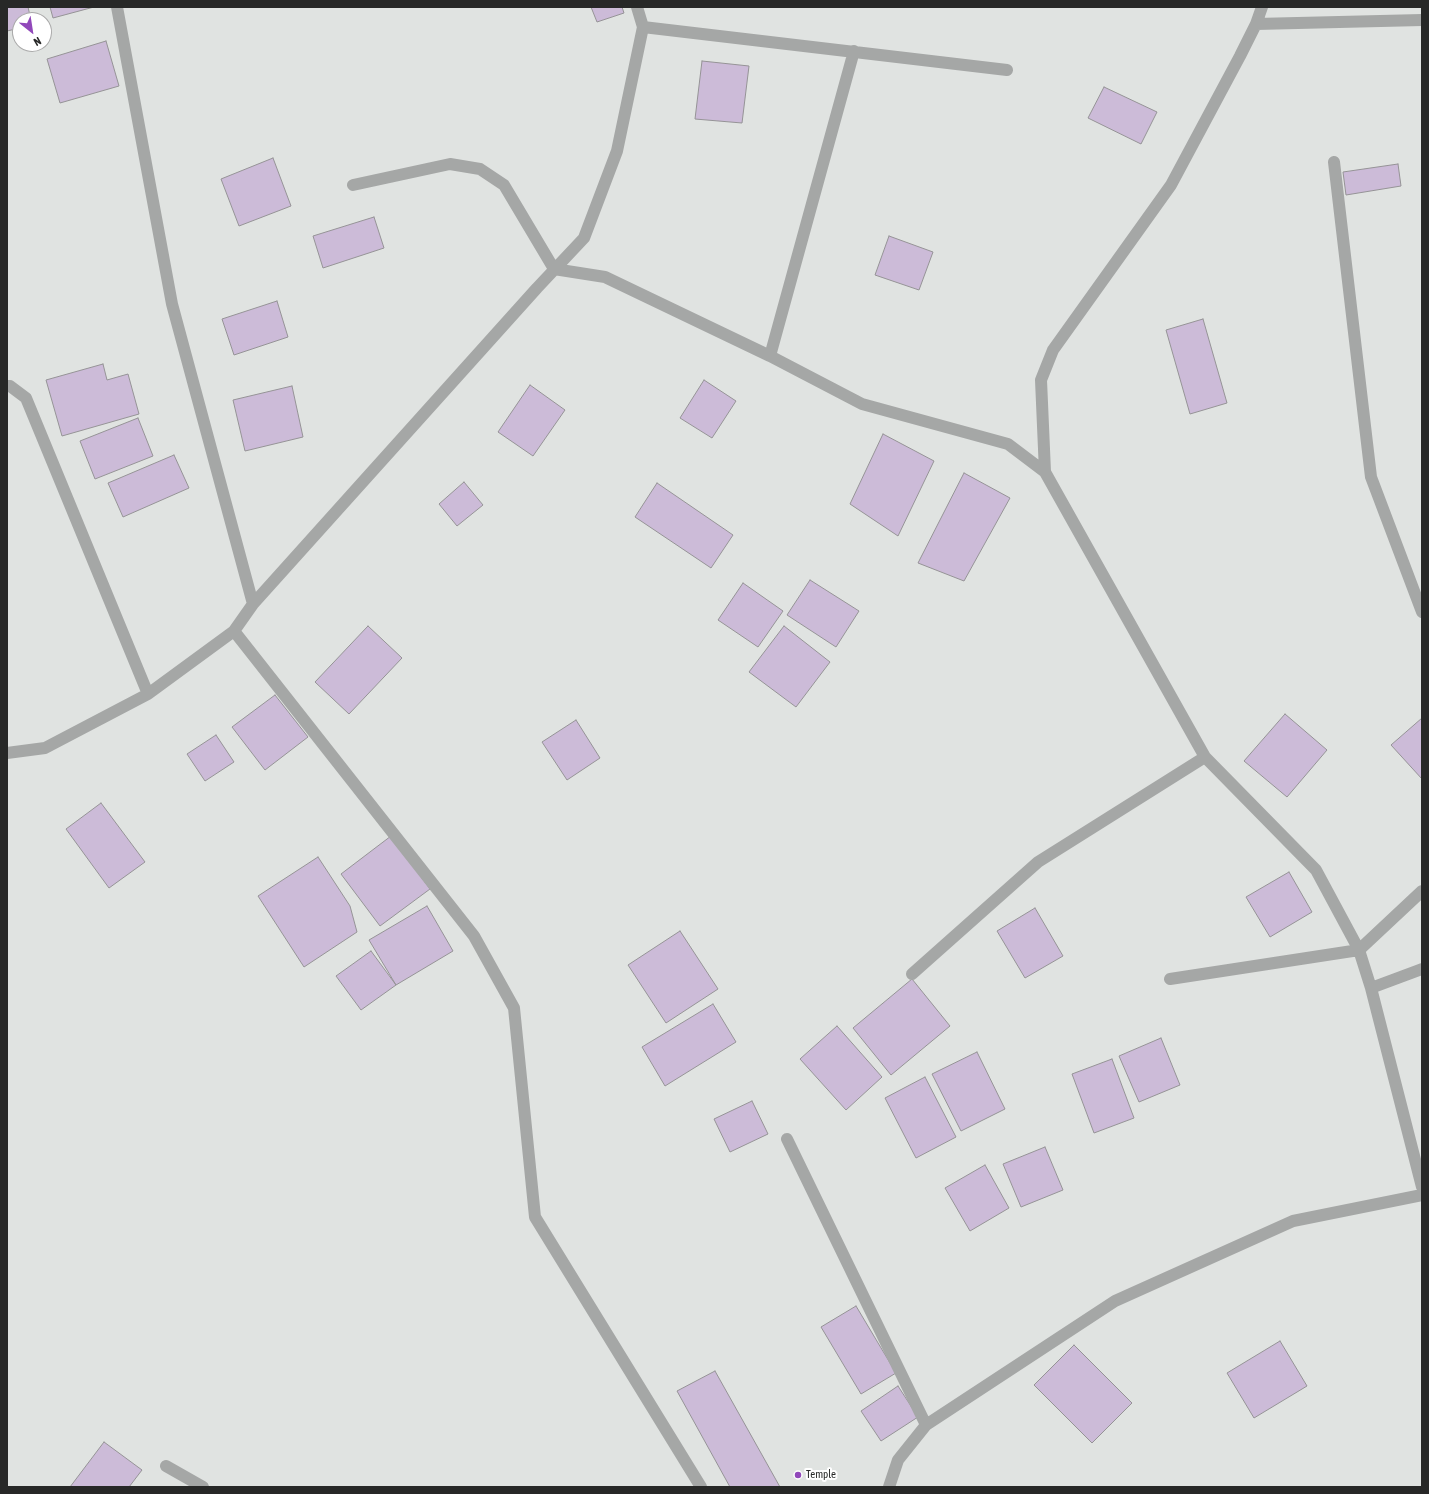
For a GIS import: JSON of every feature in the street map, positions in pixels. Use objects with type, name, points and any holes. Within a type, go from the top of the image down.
[{"type":"street","points":[[117,7],[172,304],[253,604]]},
{"type":"street","points":[[7,753],[45,748],[148,694],[234,631],[253,604],[554,269],[584,238],[617,151],[643,26],[637,7]]},
{"type":"street","points":[[1045,472],[1041,380],[1053,350],[1171,185],[1256,24],[1262,7]]},
{"type":"street","points":[[1256,24],[1422,20]]},
{"type":"street","points":[[643,26],[1008,70]]},
{"type":"street","points":[[770,356],[854,51]]},
{"type":"street","points":[[1334,162],[1371,477],[1422,612]]},
{"type":"street","points":[[354,185],[450,164],[480,170],[504,185],[554,269]]},
{"type":"street","points":[[554,269],[605,276],[770,356],[862,404],[1008,444],[1045,472],[1205,757],[1316,870],[1359,950],[1371,988],[1422,1187]]},
{"type":"street","points":[[7,386],[10,386],[26,398],[148,694]]},
{"type":"street","points":[[234,631],[474,936],[514,1008],[535,1217],[701,1487]]},
{"type":"street","points":[[912,974],[1038,862],[1205,757]]},
{"type":"street","points":[[1170,978],[1359,950],[1422,891]]},
{"type":"street","points":[[1371,988],[1422,969]]},
{"type":"street","points":[[787,1140],[926,1425]]},
{"type":"street","points":[[889,1487],[898,1460],[926,1425],[1115,1302],[1293,1221],[1422,1195]]},
{"type":"street","points":[[166,1466],[203,1487]]},
{"type":"building","points":[[7,7],[28,7],[29,12],[12,12],[12,30],[7,31]]},
{"type":"building","points":[[50,7],[94,7],[53,18]]},
{"type":"building","points":[[591,7],[622,7],[624,13],[597,22]]},
{"type":"building","points":[[106,41],[119,86],[60,103],[47,59]]},
{"type":"building","points":[[702,61],[749,66],[742,123],[695,119]]},
{"type":"building","points":[[1104,87],[1157,112],[1141,144],[1088,118]]},
{"type":"building","points":[[273,158],[291,206],[239,226],[221,179]]},
{"type":"building","points":[[1398,164],[1401,186],[1346,195],[1343,172]]},
{"type":"building","points":[[374,217],[384,248],[323,268],[313,236]]},
{"type":"building","points":[[889,236],[933,252],[919,290],[875,275]]},
{"type":"building","points":[[277,301],[288,337],[234,355],[222,319]]},
{"type":"building","points":[[1203,319],[1227,403],[1190,414],[1166,330]]},
{"type":"building","points":[[103,364],[107,380],[128,374],[139,414],[62,436],[46,380]]},
{"type":"building","points":[[704,380],[736,401],[712,438],[680,418]]},
{"type":"building","points":[[530,385],[565,410],[533,456],[498,432]]},
{"type":"building","points":[[292,386],[303,437],[245,451],[233,400]]},
{"type":"building","points":[[138,418],[153,456],[95,479],[80,441]]},
{"type":"building","points":[[883,434],[934,461],[898,536],[850,504]]},
{"type":"building","points":[[174,455],[189,488],[123,517],[108,483]]},
{"type":"building","points":[[964,473],[1010,498],[964,581],[918,563]]},
{"type":"building","points":[[464,482],[483,505],[457,526],[439,504]]},
{"type":"building","points":[[657,483],[733,535],[711,568],[635,517]]},
{"type":"building","points":[[810,580],[859,611],[836,647],[787,615]]},
{"type":"building","points":[[743,583],[783,611],[758,647],[718,620]]},
{"type":"building","points":[[368,626],[402,658],[349,714],[315,682]]},
{"type":"building","points":[[784,626],[830,662],[796,707],[749,672]]},
{"type":"building","points":[[275,695],[308,737],[265,770],[232,727]]},
{"type":"building","points":[[1285,714],[1327,750],[1287,797],[1244,761]]},
{"type":"building","points":[[1422,718],[1422,779],[1391,745]]},
{"type":"building","points":[[576,720],[600,758],[567,780],[542,742]]},
{"type":"building","points":[[216,735],[234,762],[205,781],[187,754]]},
{"type":"building","points":[[101,803],[145,862],[109,888],[66,829]]},
{"type":"building","points":[[391,836],[430,889],[380,926],[341,874]]},
{"type":"building","points":[[318,857],[350,906],[357,932],[304,967],[258,896]]},
{"type":"building","points":[[1289,872],[1312,912],[1270,937],[1246,897]]},
{"type":"building","points":[[427,906],[453,951],[396,985],[369,940]]},
{"type":"building","points":[[1035,908],[1063,956],[1025,978],[997,931]]},
{"type":"building","points":[[680,931],[718,989],[666,1023],[628,965]]},
{"type":"building","points":[[371,951],[396,985],[361,1010],[336,976]]},
{"type":"building","points":[[912,979],[950,1026],[891,1075],[853,1028]]},
{"type":"building","points":[[713,1004],[736,1042],[665,1086],[642,1047]]},
{"type":"building","points":[[837,1026],[882,1077],[846,1110],[800,1059]]},
{"type":"building","points":[[1161,1038],[1180,1085],[1139,1102],[1119,1056]]},
{"type":"building","points":[[977,1052],[1005,1109],[961,1131],[932,1074]]},
{"type":"building","points":[[1112,1059],[1134,1118],[1094,1133],[1072,1074]]},
{"type":"building","points":[[925,1077],[956,1137],[916,1158],[885,1098]]},
{"type":"building","points":[[752,1101],[768,1134],[730,1152],[714,1119]]},
{"type":"building","points":[[1045,1147],[1063,1190],[1021,1207],[1003,1164]]},
{"type":"building","points":[[985,1165],[1009,1208],[970,1231],[945,1188]]},
{"type":"building","points":[[856,1306],[896,1373],[861,1394],[821,1327]]},
{"type":"building","points":[[1280,1341],[1307,1386],[1254,1418],[1227,1373]]},
{"type":"building","points":[[1074,1345],[1132,1403],[1092,1443],[1034,1385]]},
{"type":"building","points":[[715,1371],[780,1487],[730,1487],[677,1391]]},
{"type":"building","points":[[898,1386],[918,1417],[881,1441],[861,1411]]},
{"type":"building","points":[[104,1442],[142,1470],[129,1487],[70,1487]]},
{"type":"place","name":"Temple","points":[[798,1475]]}]
